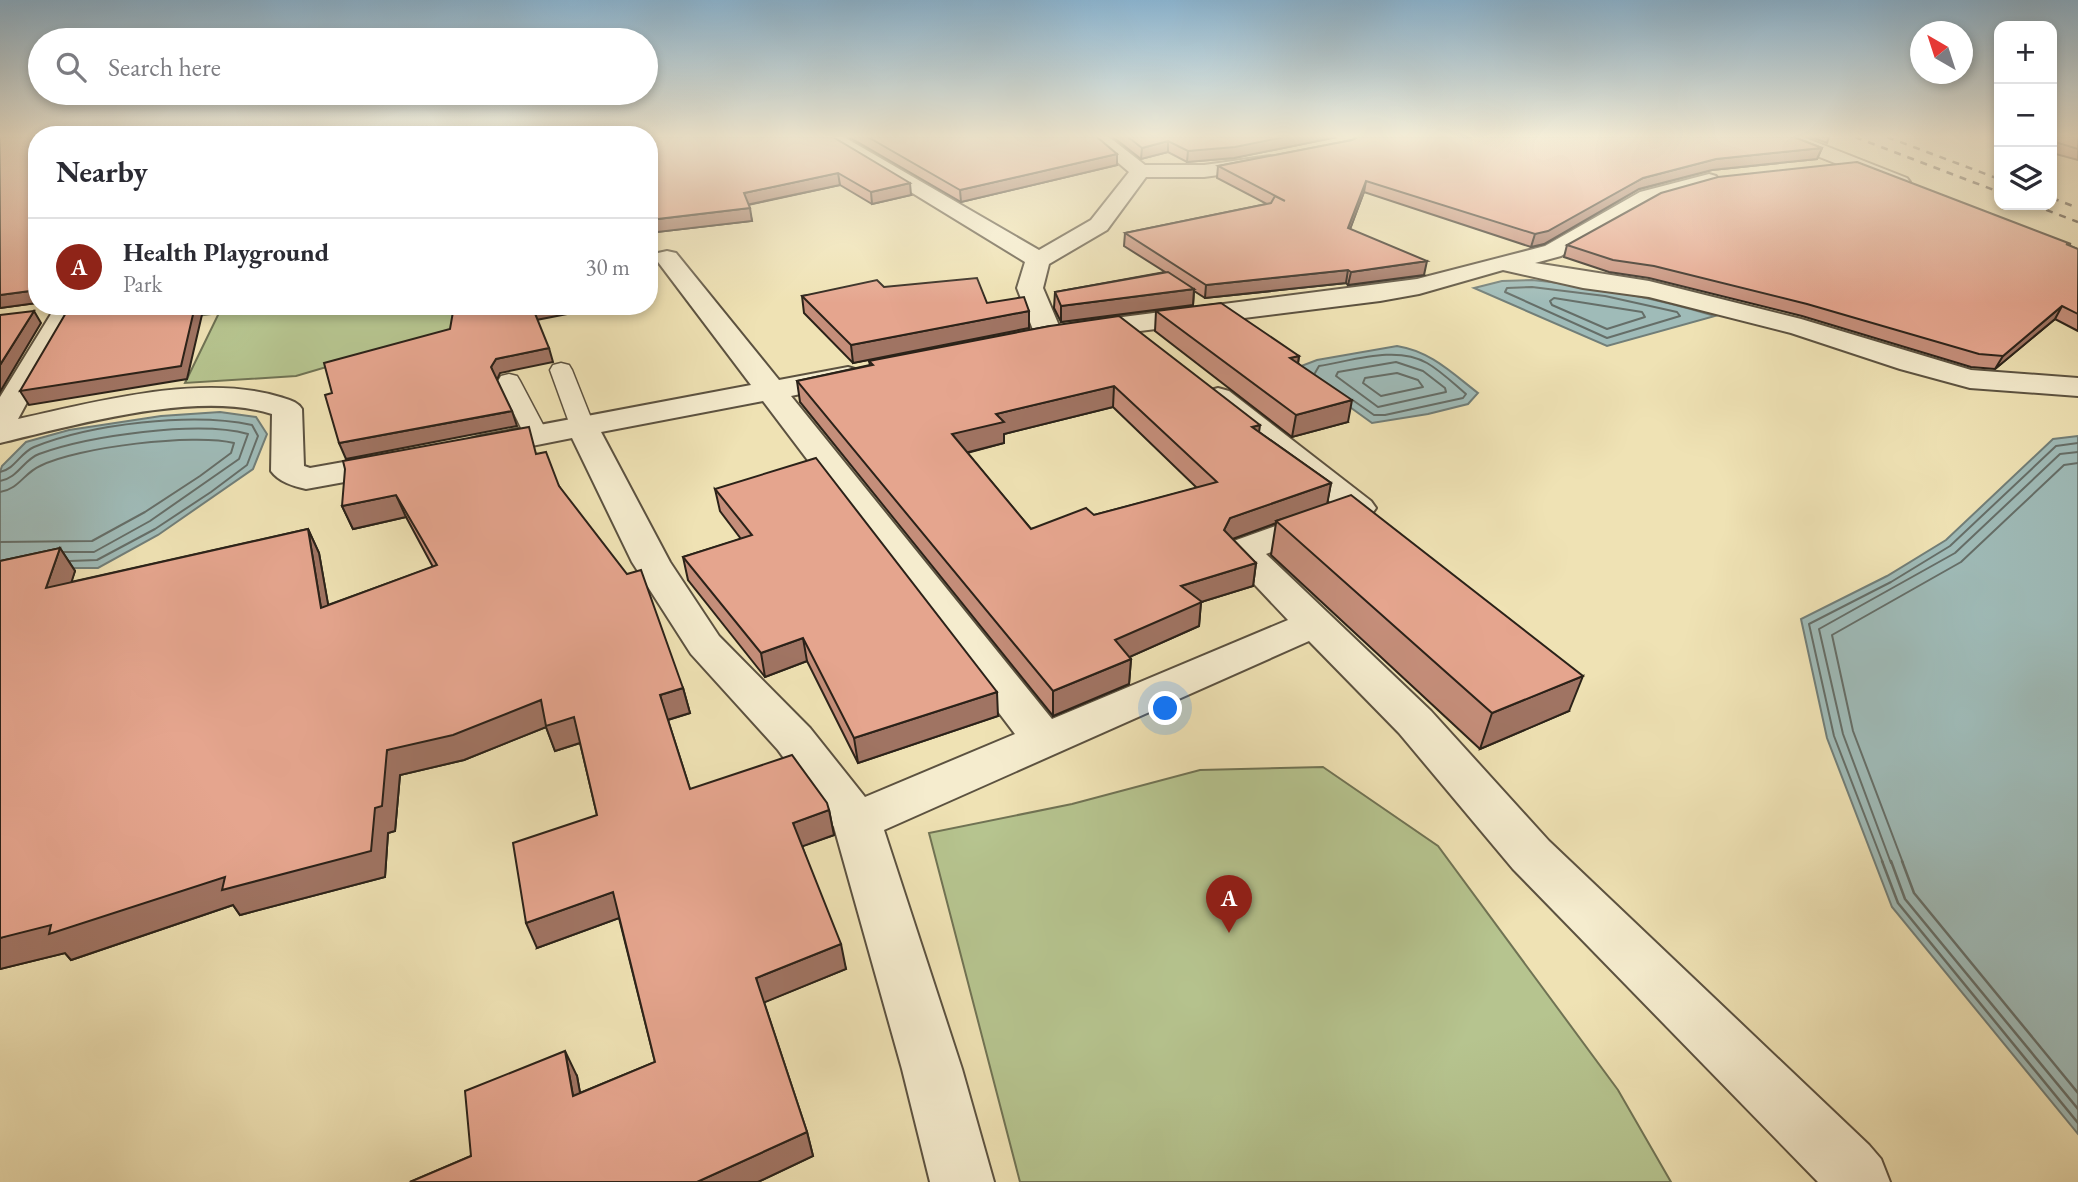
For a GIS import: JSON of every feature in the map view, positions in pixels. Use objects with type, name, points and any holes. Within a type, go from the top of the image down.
[{"type":"street","points":[[926,192],[1038,260]]},
{"type":"street","points":[[1124,192],[1099,225],[1038,260],[1030,288],[1037,338],[1419,286],[1552,251],[1648,197],[1668,192]]},
{"type":"street","points":[[667,258],[1044,740]]},
{"type":"street","points":[[1502,263],[1583,280],[1649,289],[1717,305],[1801,327],[1910,363],[1970,379],[2078,387]]},
{"type":"street","points":[[0,424],[46,341],[64,315]]},
{"type":"street","points":[[1125,324],[1359,508],[1241,551],[1415,722],[1531,855],[1847,1167],[1858,1182]]},
{"type":"street","points":[[0,433],[144,404],[239,398],[270,401],[287,409],[288,471],[306,479],[877,370]]},
{"type":"street","points":[[583,428],[651,562],[705,645],[794,739],[857,821],[932,1069],[962,1182]]},
{"type":"street","points":[[857,821],[1316,623]]},
{"type":"lane","points":[[561,370],[583,428]]},
{"type":"lane","points":[[509,381],[537,436]]},
{"type":"green space","points":[[120,315],[204,315],[114,327]]},
{"type":"green space","points":[[218,315],[459,315],[462,327],[296,376],[185,383]]},
{"type":"green space","points":[[1323,767],[1438,846],[1618,1090],[1671,1182],[1020,1182],[929,833],[1072,804],[1200,770]]},
{"type":"water","points":[[1532,280],[1625,294],[1715,316],[1607,346],[1474,288],[1502,281]]},
{"type":"water","points":[[1397,346],[1430,358],[1478,393],[1468,404],[1372,423],[1296,368],[1317,360]]},
{"type":"water","points":[[220,412],[256,417],[267,434],[253,469],[158,535],[98,568],[0,568],[0,472],[2,466],[26,442],[69,430],[161,416]]},
{"type":"water","points":[[2078,436],[2078,1134],[1892,907],[1827,738],[1801,619],[1887,576],[1946,540],[2053,439]]},
{"type":"building","points":[[0,192],[28,192],[28,291],[0,295]]},
{"type":"building","points":[[658,192],[748,192],[744,193],[750,208],[658,219]]},
{"type":"building","points":[[1268,192],[1362,192],[1348,228],[1427,261],[1351,272],[1348,270],[1206,285],[1125,233],[1271,203],[1275,196],[1285,201]]},
{"type":"building","points":[[1402,192],[1618,192],[1548,231],[1535,234]]},
{"type":"building","points":[[1936,192],[2078,249],[2078,314],[2062,306],[2003,356],[1979,354],[1807,304],[1654,266],[1613,260],[1567,245],[1661,193]]},
{"type":"building","points":[[1168,272],[1194,289],[1061,306],[1055,292]]},
{"type":"building","points":[[977,278],[987,303],[1024,297],[1029,311],[851,345],[802,296],[877,280],[884,287]]},
{"type":"building","points":[[1221,303],[1299,356],[1290,358],[1352,400],[1296,415],[1156,311]]},
{"type":"building","points":[[28,312],[28,315],[31,315],[0,365],[0,315]]},
{"type":"building","points":[[65,315],[193,315],[181,366],[20,391]]},
{"type":"building","points":[[452,315],[536,315],[549,348],[496,359],[491,367],[512,411],[339,443],[325,395],[332,393],[324,363],[450,329]]},
{"type":"building","points":[[1119,316],[1260,425],[1252,427],[1331,483],[1230,518],[1224,530],[1256,563],[1181,586],[1202,602],[1115,640],[1131,659],[1053,691],[797,381],[873,365],[869,361],[1050,326]],"holes":[[[1114,386],[1217,482],[1094,515],[1086,508],[1031,529],[952,434],[1004,422],[996,414]]]},
{"type":"building","points":[[529,427],[536,454],[546,452],[559,486],[627,574],[641,570],[683,688],[660,695],[690,789],[792,755],[827,803],[829,810],[793,823],[841,944],[756,978],[807,1132],[697,1182],[410,1182],[471,1156],[465,1091],[565,1051],[573,1096],[655,1062],[613,892],[526,923],[513,843],[597,815],[574,717],[546,726],[541,700],[453,735],[387,750],[382,806],[375,808],[371,851],[222,890],[225,877],[49,934],[51,925],[0,938],[0,561],[60,548],[46,588],[308,529],[321,608],[437,565],[396,495],[342,506],[345,469],[343,461]]},
{"type":"building","points":[[816,458],[997,692],[854,738],[803,638],[761,653],[683,557],[752,535],[715,489]]},
{"type":"building","points":[[1351,495],[1583,676],[1492,713],[1276,521]]},
{"type":"railway","points":[[2057,200],[2078,208]]},
{"type":"railway","points":[[2046,210],[2078,222]]},
{"type":"place","name":"Health Playground","points":[[1229,933]]}]
